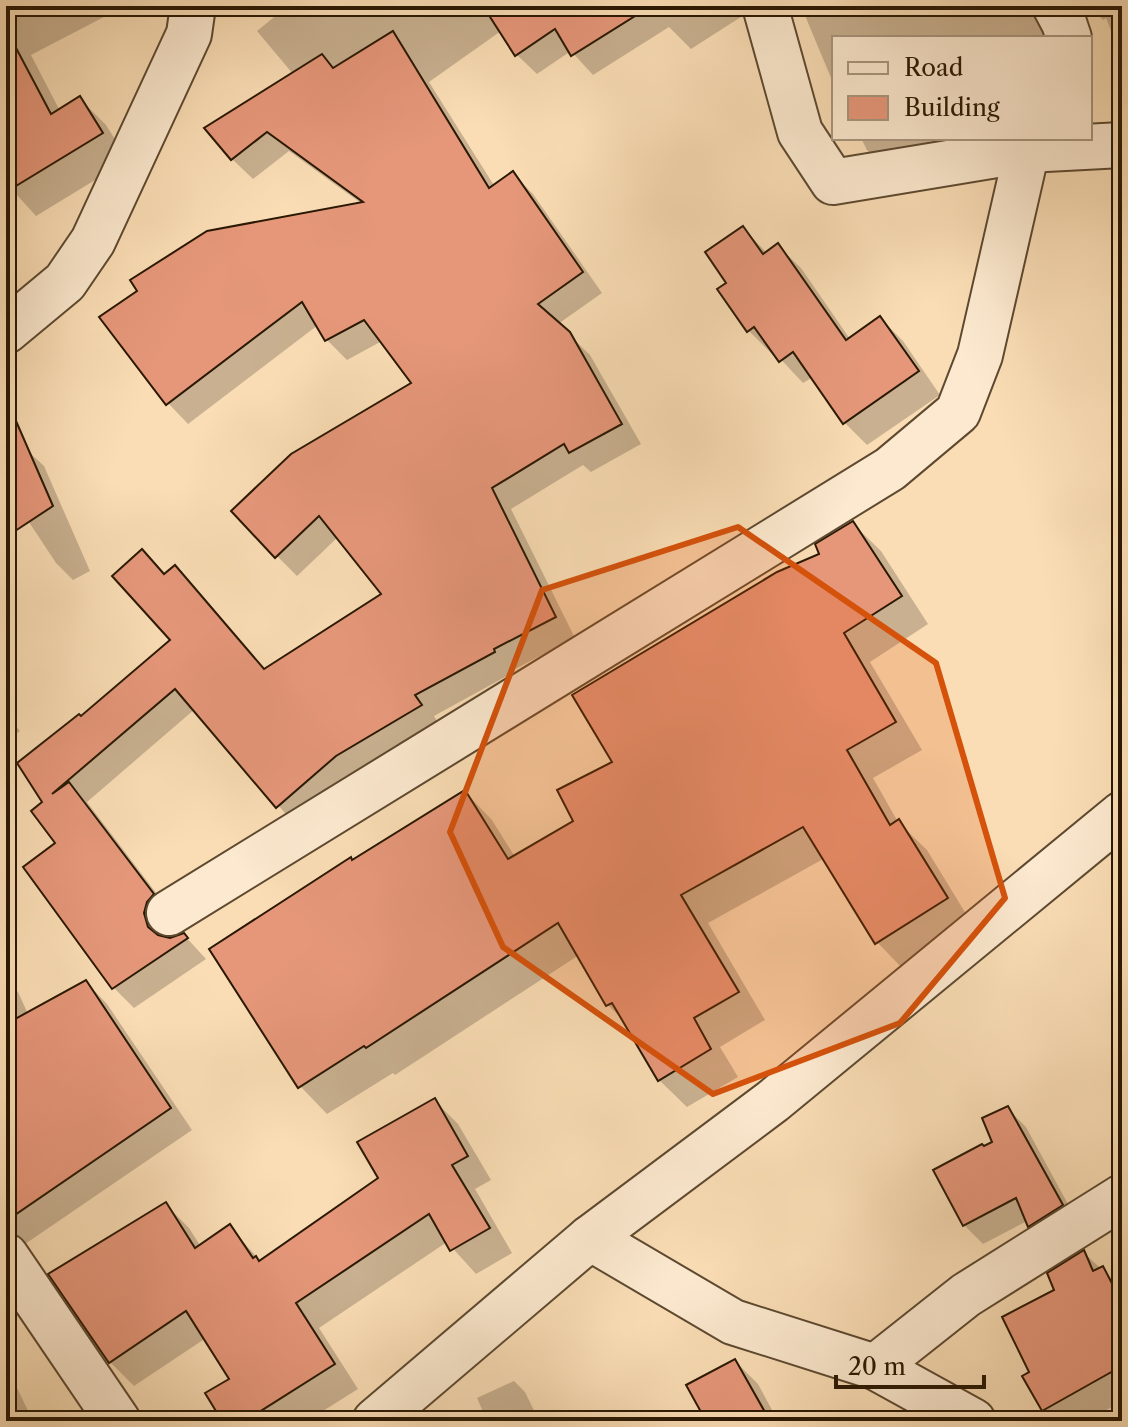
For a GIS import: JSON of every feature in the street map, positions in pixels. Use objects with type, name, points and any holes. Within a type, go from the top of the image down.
[{"type":"street","points":[[6,331],[65,282],[93,241],[189,34],[193,6]]},
{"type":"street","points":[[765,6],[800,132],[833,182],[1081,140]]},
{"type":"street","points":[[1055,6],[1068,36]]},
{"type":"street","points":[[169,913],[890,469],[958,412],[980,355],[1027,150]]},
{"type":"street","points":[[399,1413],[590,1238],[773,1101],[1122,814]]},
{"type":"street","points":[[875,1367],[966,1295],[1122,1197]]},
{"type":"street","points":[[590,1238],[733,1322],[875,1367],[973,1421]]},
{"type":"street","points":[[6,1256],[118,1421]]},
{"type":"highlighted area","points":[[738,527],[936,663],[1005,898],[900,1023],[713,1094],[503,947],[450,832],[542,590]]},
{"type":"building","points":[[483,6],[651,6],[571,56],[555,29],[515,56]]},
{"type":"building","points":[[6,29],[51,114],[80,96],[103,133],[6,192]]},
{"type":"building","points":[[393,31],[489,188],[513,171],[583,272],[538,304],[570,332],[622,424],[569,453],[564,444],[492,488],[556,617],[415,695],[422,705],[336,756],[276,808],[175,689],[52,794],[69,782],[154,894],[147,902],[144,913],[148,927],[158,935],[170,938],[184,933],[188,938],[112,989],[23,867],[55,843],[31,811],[42,802],[17,763],[79,714],[81,716],[170,640],[112,576],[142,549],[164,574],[175,565],[264,669],[381,594],[319,516],[275,558],[231,511],[291,454],[411,383],[364,320],[325,341],[302,302],[166,405],[99,317],[137,291],[130,280],[207,231],[363,202],[267,132],[231,160],[204,128],[322,54],[333,68]]},
{"type":"building","points":[[743,226],[763,254],[778,243],[846,340],[880,316],[919,371],[843,424],[793,352],[779,362],[754,327],[747,332],[717,289],[726,283],[705,252]]},
{"type":"building","points":[[6,398],[53,506],[6,537]]},
{"type":"building","points":[[853,521],[902,596],[844,633],[896,722],[847,750],[890,825],[899,819],[948,898],[875,944],[803,827],[681,895],[739,992],[694,1018],[711,1049],[658,1081],[612,1003],[606,1006],[558,923],[366,1048],[364,1046],[298,1088],[209,949],[351,857],[352,860],[465,790],[508,859],[573,821],[557,790],[612,762],[572,695],[777,572],[819,554],[815,544]]},
{"type":"building","points":[[86,980],[171,1108],[6,1221],[6,1024]]},
{"type":"building","points":[[435,1098],[468,1156],[452,1165],[490,1228],[450,1251],[429,1214],[296,1303],[335,1364],[245,1421],[222,1421],[205,1393],[229,1379],[186,1311],[109,1363],[48,1274],[166,1202],[195,1248],[230,1224],[253,1258],[256,1256],[259,1261],[378,1178],[357,1142]]},
{"type":"building","points":[[1008,1106],[1063,1205],[1028,1227],[1016,1198],[963,1226],[933,1170],[982,1144],[992,1142],[982,1118]]},
{"type":"building","points":[[1084,1250],[1093,1271],[1103,1266],[1122,1303],[1122,1366],[1042,1411],[1022,1376],[1029,1372],[1002,1317],[1054,1290],[1047,1273]]},
{"type":"building","points":[[735,1359],[770,1421],[706,1421],[686,1385]]}]
